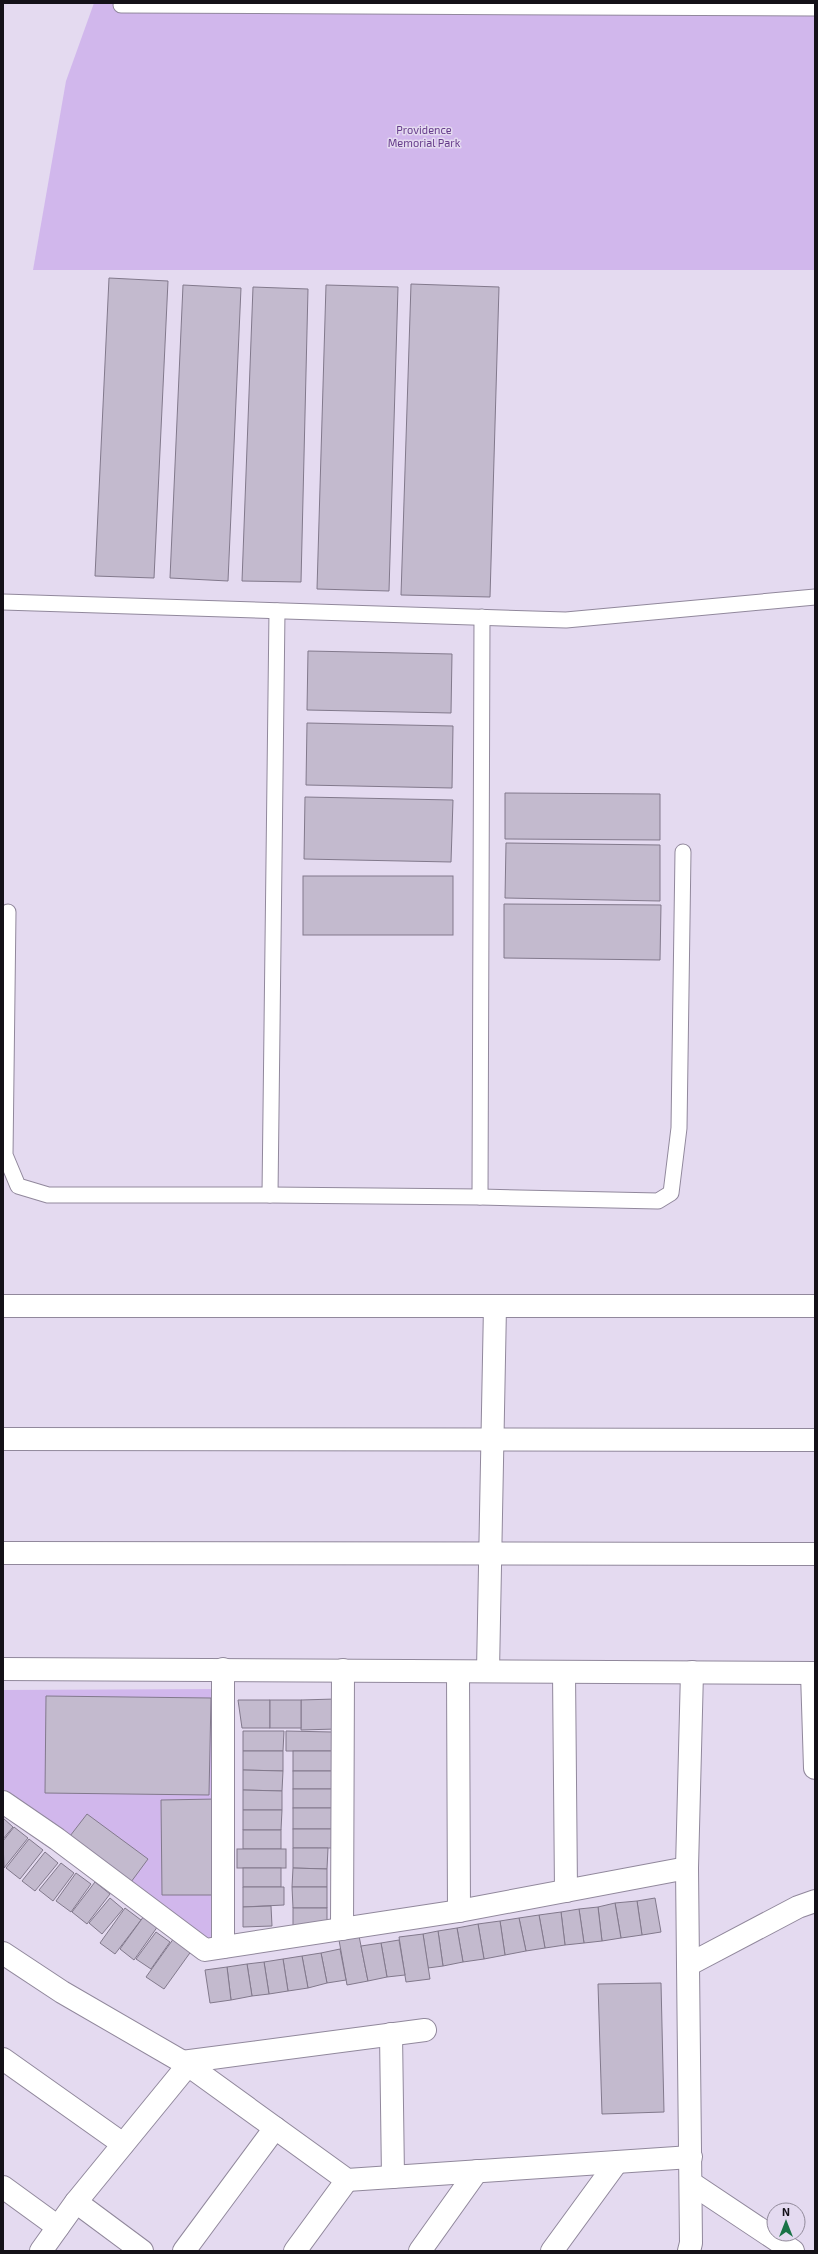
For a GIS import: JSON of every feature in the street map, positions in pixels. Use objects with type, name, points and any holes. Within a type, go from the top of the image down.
[{"type":"street","points":[[3,1306],[815,1306]]},
{"type":"street","points":[[488,1671],[495,1306]]},
{"type":"street","points":[[3,1439],[815,1440]]},
{"type":"street","points":[[3,1553],[815,1554]]},
{"type":"street","points":[[3,1669],[814,1673],[815,1768]]},
{"type":"street","points":[[223,1669],[223,1947]]},
{"type":"street","points":[[342,1929],[343,1670]]},
{"type":"street","points":[[458,1672],[459,1911]]},
{"type":"street","points":[[564,1672],[566,1891]]},
{"type":"street","points":[[689,2251],[691,2243],[691,2157],[687,1868],[692,1672]]},
{"type":"street","points":[[3,1802],[57,1839],[205,1950],[459,1911],[687,1868]]},
{"type":"street","points":[[688,1965],[798,1907],[815,1901]]},
{"type":"street","points":[[3,1953],[62,1992],[185,2064],[347,2180],[691,2157]]},
{"type":"street","points":[[41,2251],[76,2202],[185,2064],[425,2030]]},
{"type":"street","points":[[391,2034],[393,2177]]},
{"type":"street","points":[[3,2059],[123,2144]]},
{"type":"street","points":[[184,2251],[275,2128]]},
{"type":"street","points":[[552,2251],[617,2162]]},
{"type":"street","points":[[420,2251],[477,2171]]},
{"type":"street","points":[[295,2251],[347,2180]]},
{"type":"street","points":[[691,2183],[793,2251]]},
{"type":"street","points":[[3,2187],[58,2226]]},
{"type":"street","points":[[76,2202],[142,2251]]},
{"type":"lane","points":[[121,5],[739,5],[815,8]]},
{"type":"lane","points":[[3,602],[566,620],[815,597]]},
{"type":"lane","points":[[270,1195],[277,611]]},
{"type":"lane","points":[[480,1197],[482,617]]},
{"type":"lane","points":[[8,912],[5,1155],[18,1186],[48,1195],[480,1197],[658,1201],[671,1193],[678,1128],[683,852]]},
{"type":"green space","name":"Providence Memorial Park","points":[[94,3],[815,3],[815,270],[33,270],[66,81]]},
{"type":"green space","points":[[217,1689],[219,1939],[203,1940],[3,1789],[3,1690]]},
{"type":"building","points":[[109,278],[168,281],[154,578],[95,576]]},
{"type":"building","points":[[411,284],[499,287],[490,597],[401,595]]},
{"type":"building","points":[[183,285],[241,288],[228,581],[170,578]]},
{"type":"building","points":[[326,285],[398,287],[389,591],[317,589]]},
{"type":"building","points":[[253,287],[308,289],[301,582],[242,581]]},
{"type":"building","points":[[308,651],[452,654],[451,713],[307,710]]},
{"type":"building","points":[[307,723],[453,726],[452,788],[306,785]]},
{"type":"building","points":[[505,793],[660,794],[660,840],[505,839]]},
{"type":"building","points":[[305,797],[453,800],[451,862],[304,859]]},
{"type":"building","points":[[506,843],[660,845],[660,901],[505,898]]},
{"type":"building","points":[[303,876],[453,876],[453,935],[303,935]]},
{"type":"building","points":[[504,904],[661,905],[660,960],[504,958]]},
{"type":"building","points":[[46,1696],[211,1698],[209,1795],[45,1793]]},
{"type":"building","points":[[335,1699],[336,1729],[301,1730],[301,1700]]},
{"type":"building","points":[[238,1700],[270,1700],[270,1728],[242,1728]]},
{"type":"building","points":[[270,1700],[301,1700],[301,1728],[270,1728]]},
{"type":"building","points":[[243,1731],[284,1731],[283,1751],[243,1751]]},
{"type":"building","points":[[286,1731],[332,1732],[332,1751],[286,1751]]},
{"type":"building","points":[[243,1751],[283,1751],[283,1771],[243,1770]]},
{"type":"building","points":[[293,1751],[332,1751],[332,1771],[293,1771]]},
{"type":"building","points":[[243,1770],[283,1771],[282,1791],[243,1790]]},
{"type":"building","points":[[293,1771],[332,1771],[332,1789],[293,1789]]},
{"type":"building","points":[[293,1789],[332,1789],[332,1808],[293,1808]]},
{"type":"building","points":[[243,1790],[282,1791],[282,1810],[243,1810]]},
{"type":"building","points":[[216,1799],[217,1895],[162,1895],[161,1800]]},
{"type":"building","points":[[293,1808],[332,1808],[332,1829],[293,1829]]},
{"type":"building","points":[[243,1810],[282,1810],[281,1830],[243,1830]]},
{"type":"building","points":[[87,1814],[148,1859],[131,1882],[70,1836]]},
{"type":"building","points":[[3,1818],[13,1827],[3,1839]]},
{"type":"building","points":[[14,1827],[28,1838],[4,1868],[3,1841]]},
{"type":"building","points":[[293,1829],[332,1829],[332,1848],[293,1848]]},
{"type":"building","points":[[243,1830],[281,1830],[281,1849],[243,1849]]},
{"type":"building","points":[[29,1839],[43,1850],[20,1879],[6,1868]]},
{"type":"building","points":[[293,1848],[328,1848],[327,1869],[293,1868]]},
{"type":"building","points":[[237,1849],[286,1849],[286,1868],[237,1868]]},
{"type":"building","points":[[45,1852],[58,1863],[35,1891],[22,1881]]},
{"type":"building","points":[[61,1863],[74,1873],[53,1901],[39,1890]]},
{"type":"building","points":[[243,1868],[281,1868],[281,1887],[243,1887]]},
{"type":"building","points":[[293,1868],[327,1869],[327,1887],[292,1887]]},
{"type":"building","points":[[76,1873],[91,1884],[71,1912],[56,1901]]},
{"type":"building","points":[[95,1882],[110,1894],[87,1924],[72,1912]]},
{"type":"building","points":[[243,1887],[284,1887],[284,1905],[243,1907]]},
{"type":"building","points":[[292,1887],[327,1887],[327,1908],[293,1908]]},
{"type":"building","points":[[110,1898],[123,1909],[102,1934],[89,1923]]},
{"type":"building","points":[[655,1898],[661,1932],[642,1935],[637,1901]]},
{"type":"building","points":[[637,1901],[642,1935],[621,1938],[615,1903]]},
{"type":"building","points":[[615,1903],[621,1938],[602,1941],[598,1907]]},
{"type":"building","points":[[271,1906],[272,1926],[243,1927],[243,1907]]},
{"type":"building","points":[[598,1907],[602,1941],[584,1943],[579,1909]]},
{"type":"building","points":[[125,1908],[141,1920],[115,1954],[100,1943]]},
{"type":"building","points":[[293,1908],[327,1908],[327,1927],[293,1927]]},
{"type":"building","points":[[579,1909],[584,1943],[565,1945],[561,1912]]},
{"type":"building","points":[[561,1912],[565,1945],[545,1948],[539,1915]]},
{"type":"building","points":[[539,1915],[545,1948],[526,1951],[519,1918]]},
{"type":"building","points":[[144,1916],[158,1926],[134,1960],[120,1949]]},
{"type":"building","points":[[519,1918],[526,1951],[505,1955],[500,1921]]},
{"type":"building","points":[[500,1921],[505,1955],[484,1959],[478,1924]]},
{"type":"building","points":[[478,1924],[484,1959],[463,1962],[457,1928]]},
{"type":"building","points":[[457,1928],[463,1962],[443,1966],[438,1931]]},
{"type":"building","points":[[438,1931],[443,1966],[428,1968],[423,1934]]},
{"type":"building","points":[[156,1932],[170,1942],[151,1969],[136,1959]]},
{"type":"building","points":[[423,1934],[430,1979],[406,1982],[399,1937]]},
{"type":"building","points":[[359,1936],[368,1981],[347,1985],[339,1940]]},
{"type":"building","points":[[174,1938],[192,1950],[164,1989],[146,1977]]},
{"type":"building","points":[[399,1940],[405,1975],[387,1977],[381,1943]]},
{"type":"building","points":[[381,1943],[387,1977],[368,1981],[361,1946]]},
{"type":"building","points":[[340,1949],[346,1980],[327,1983],[321,1953]]},
{"type":"building","points":[[321,1953],[327,1983],[308,1988],[302,1956]]},
{"type":"building","points":[[302,1956],[308,1988],[288,1991],[283,1959]]},
{"type":"building","points":[[283,1959],[288,1991],[269,1994],[264,1962]]},
{"type":"building","points":[[264,1962],[269,1994],[252,1996],[247,1964]]},
{"type":"building","points":[[247,1964],[252,1996],[231,2000],[227,1967]]},
{"type":"building","points":[[227,1967],[231,2000],[210,2003],[205,1970]]},
{"type":"building","points":[[661,1983],[664,2112],[602,2114],[598,1984]]}]
